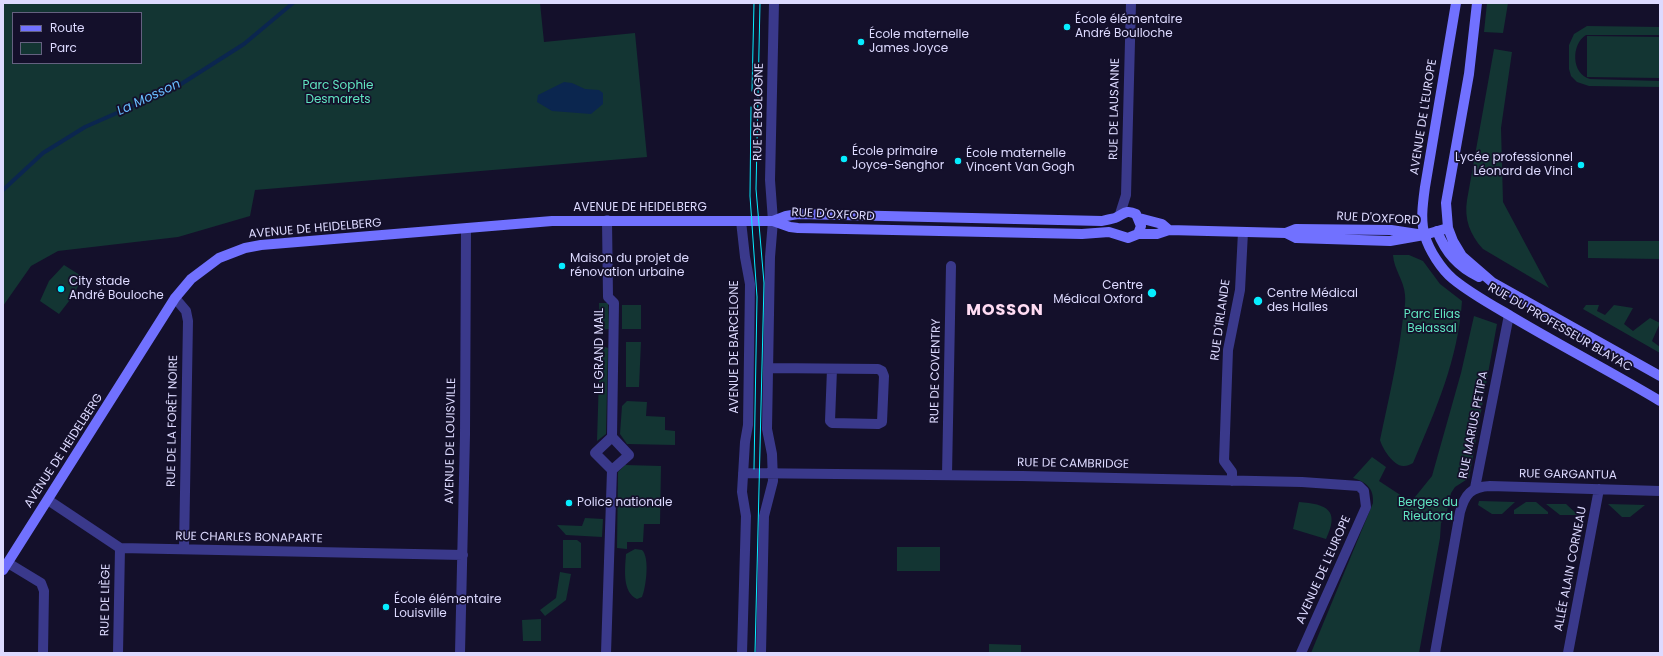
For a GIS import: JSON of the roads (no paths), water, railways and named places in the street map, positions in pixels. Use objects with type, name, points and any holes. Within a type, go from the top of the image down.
[{"type":"street","name":"RUE DE BOLOGNE","points":[[773,221],[770,180],[774,3]]},
{"type":"street","name":"RUE DE LAUSANNE","points":[[1118,216],[1126,195],[1131,3]]},
{"type":"street","name":"AVENUE DE L'EUROPE","points":[[1424,235],[1423,214],[1425,187],[1456,3]]},
{"type":"street","points":[[1448,228],[1446,202],[1469,74],[1475,4]]},
{"type":"street","name":"RUE D'OXFORD","points":[[773,221],[786,216],[798,214],[1102,221],[1128,211],[1136,214],[1139,218],[1162,224],[1169,230]]},
{"type":"street","points":[[1118,216],[1114,226],[1118,234]]},
{"type":"street","points":[[1138,234],[1141,226],[1139,218]]},
{"type":"street","name":"LE GRAND MAIL","points":[[607,220],[608,297],[614,303],[612,437]]},
{"type":"street","name":"AVENUE DE HEIDELBERG","points":[[5,566],[175,298],[191,279],[219,258],[244,248],[294,241],[466,229],[552,221],[773,221]]},
{"type":"street","name":"AVENUE DE BARCELONE","points":[[741,221],[750,284],[748,425],[745,442],[742,492],[746,516],[742,653]]},
{"type":"street","name":"RUE D'OXFORD","points":[[773,221],[790,228],[1075,233],[1109,232],[1128,238],[1138,234],[1152,234],[1169,230],[1286,233],[1296,238],[1390,241],[1424,235],[1448,228]]},
{"type":"street","points":[[761,653],[764,516],[773,482],[772,454],[767,428],[770,257],[773,221]]},
{"type":"street","name":"RUE DU PROFESSEUR BLAYAC","points":[[1448,228],[1462,256],[1492,282],[1660,376]]},
{"type":"street","name":"AVENUE DE LOUISVILLE","points":[[460,653],[463,556],[466,229]]},
{"type":"street","points":[[1438,231],[1443,246],[1455,262],[1467,271],[1492,282]]},
{"type":"street","name":"RUE D'IRLANDE","points":[[1232,481],[1232,472],[1224,461],[1228,350],[1240,290],[1243,232]]},
{"type":"street","name":"RUE DU PROFESSEUR BLAYAC","points":[[1424,235],[1434,256],[1451,278],[1564,348],[1615,374],[1660,401]]},
{"type":"street","name":"RUE DE COVENTRY","points":[[948,475],[951,266]]},
{"type":"street","name":"RUE DE LA FORÊT NOIRE","points":[[175,298],[186,311],[188,321],[184,549]]},
{"type":"street","name":"RUE MARIUS PETIPA","points":[[1435,653],[1460,512],[1466,495],[1475,488],[1509,315]]},
{"type":"street","points":[[768,368],[878,369],[884,376],[882,422],[878,424],[832,423],[830,421],[832,369]]},
{"type":"street","points":[[606,653],[612,470],[629,455],[612,437],[595,453],[612,470]]},
{"type":"street","points":[[744,473],[773,473]]},
{"type":"street","name":"RUE DE CAMBRIDGE","points":[[773,473],[1302,482],[1358,486],[1364,491],[1366,497]]},
{"type":"street","name":"RUE GARGANTUA","points":[[1475,488],[1490,486],[1660,491]]},
{"type":"street","name":"ALLÉE ALAIN CORNEAU","points":[[1568,653],[1600,489]]},
{"type":"street","name":"AVENUE DE L'EUROPE","points":[[1301,653],[1360,522],[1366,507],[1366,497]]},
{"type":"street","points":[[48,500],[120,548]]},
{"type":"street","name":"RUE CHARLES BONAPARTE","points":[[120,548],[463,556]]},
{"type":"street","name":"RUE DE LIÈGE","points":[[118,653],[120,548]]},
{"type":"street","points":[[5,566],[41,584],[44,591],[43,653]]},
{"type":"water","points":[[564,82],[572,83],[585,89],[599,90],[603,93],[603,104],[591,114],[552,111],[537,102],[538,95]]},
{"type":"waterway","name":"La Mosson","points":[[3,190],[43,153],[85,127],[178,86],[244,44],[293,3]]},
{"type":"tram line","points":[[752,91],[754,3]]},
{"type":"tram line","points":[[755,653],[764,283],[756,189],[760,3]]},
{"type":"tram line","points":[[751,107],[750,196],[757,297],[754,469]]},
{"type":"place","name":"École élémentaire André Boulloche","points":[[1067,27]]},
{"type":"place","name":"École maternelle James Joyce","points":[[861,42]]},
{"type":"place","name":"École primaire Joyce-Senghor","points":[[844,159]]},
{"type":"place","name":"École maternelle Vincent Van Gogh","points":[[958,161]]},
{"type":"place","name":"Lycée professionnel Léonard de Vinci","points":[[1581,165]]},
{"type":"place","name":"Maison du projet de rénovation urbaine","points":[[562,266]]},
{"type":"place","name":"City stade André Bouloche","points":[[61,289]]},
{"type":"place","name":"Centre Médical Oxford","points":[[1152,293]]},
{"type":"place","name":"Centre Médical des Halles","points":[[1258,301]]},
{"type":"place","name":"Police nationale","points":[[569,503]]},
{"type":"place","name":"École élémentaire Louisville","points":[[386,607]]},
{"type":"district","name":"MOSSON","points":[[1005,311]]},
{"type":"park label","name":"Parc Sophie Desmarets","points":[[338,93]]},
{"type":"park label","name":"Parc Elias Belassal","points":[[1432,322]]},
{"type":"park label","name":"Berges du Rieutord","points":[[1428,510]]}]
